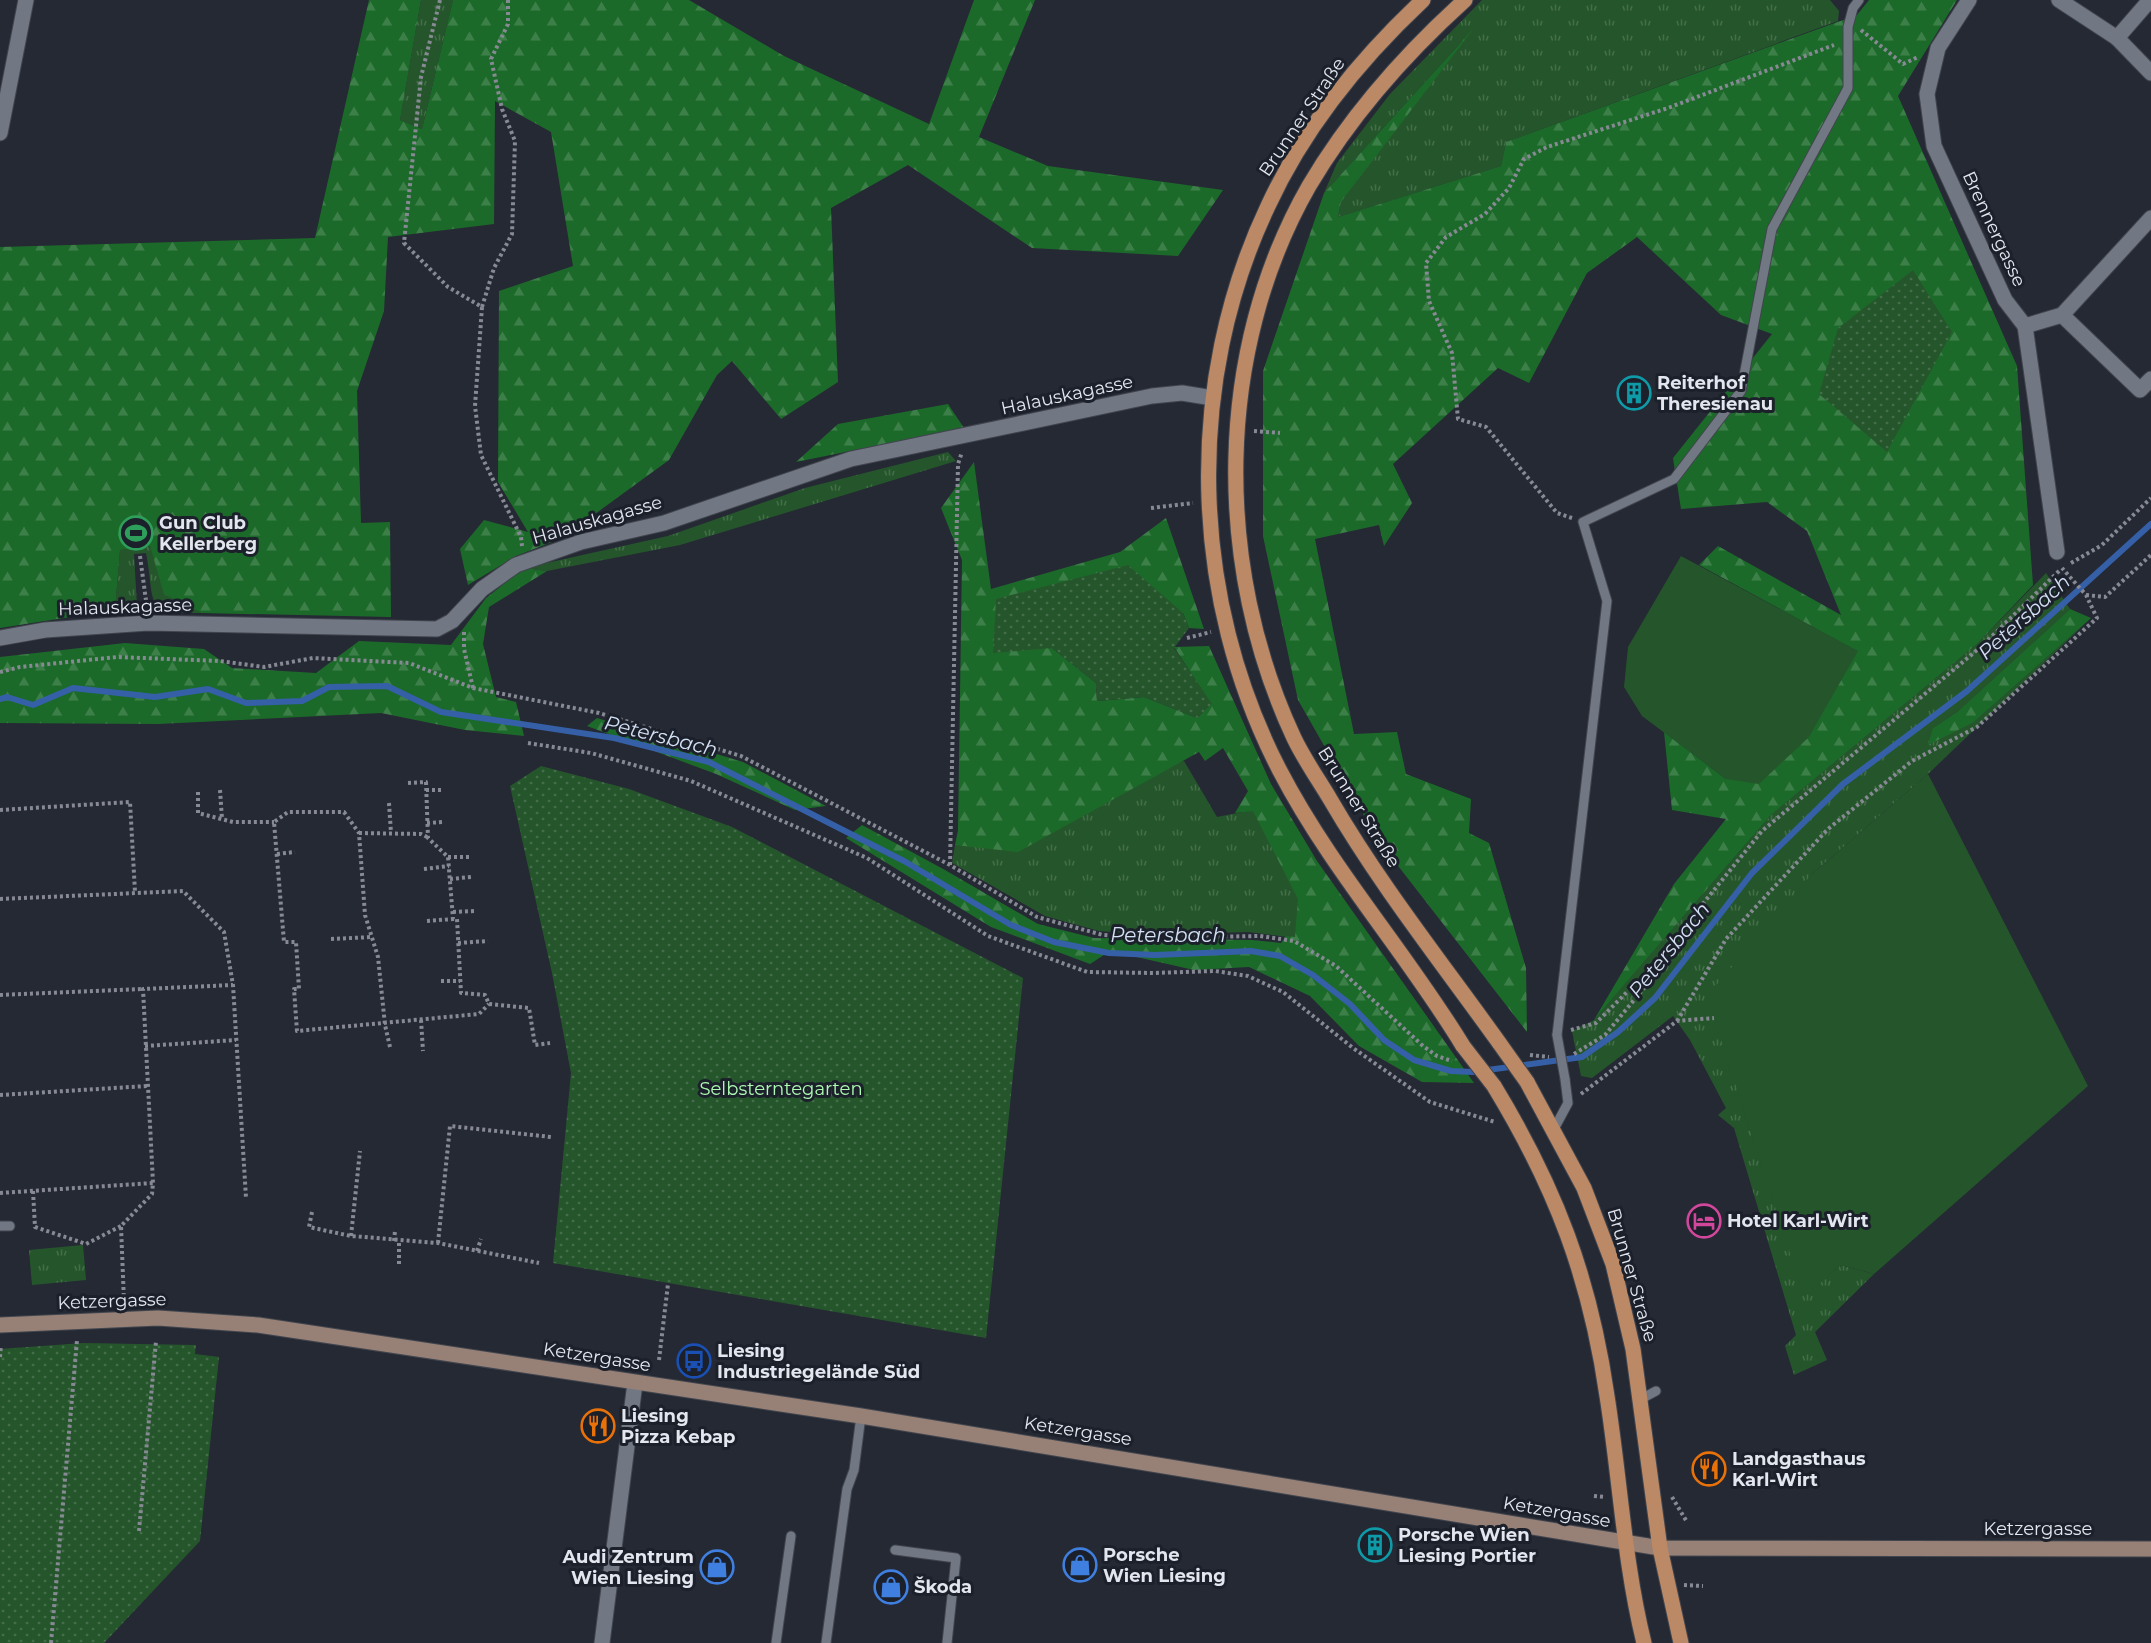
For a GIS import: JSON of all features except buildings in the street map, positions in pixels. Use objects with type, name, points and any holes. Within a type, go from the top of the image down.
[{"type":"main road","name":"Brunner Straße","points":[[1423,0],[1365,59],[1332,101],[1296,154],[1268,206],[1244,264],[1228,316],[1213,398],[1209,532],[1227,629],[1239,675],[1280,770],[1343,874],[1437,1003],[1463,1046],[1494,1086],[1520,1129],[1559,1208],[1593,1321],[1610,1413],[1625,1544],[1644,1643]]},
{"type":"main road","name":"Brunner Straße","points":[[1465,0],[1401,61],[1363,105],[1308,188],[1277,255],[1252,337],[1238,429],[1235,468],[1236,519],[1244,575],[1262,653],[1295,740],[1363,855],[1527,1082],[1584,1188],[1604,1237],[1629,1331],[1641,1399],[1660,1548],[1681,1643]]},
{"type":"main road","name":"Ketzergasse","points":[[0,1325],[125,1318],[204,1320],[258,1325],[861,1416],[1660,1548],[2151,1549]]},
{"type":"street","points":[[0,133],[26,0]]},
{"type":"street","name":"Brennergasse","points":[[1969,0],[1938,48],[1927,94],[1934,146],[2005,300],[2025,326],[2057,552]]},
{"type":"street","points":[[2059,0],[2117,38],[2151,73]]},
{"type":"street","points":[[2117,38],[2150,0]]},
{"type":"street","points":[[2025,326],[2062,315],[2151,218]]},
{"type":"street","points":[[2062,315],[2140,390],[2151,379]]},
{"type":"street","name":"Halauskagasse","points":[[0,638],[45,630],[148,623],[437,629],[458,615],[482,589],[525,561],[581,542],[664,523],[851,459],[968,437],[1152,396],[1182,393],[1213,398]]},
{"type":"street","points":[[602,1643],[635,1383]]},
{"type":"lane","points":[[1554,1129],[1568,1103],[1557,1035],[1607,601],[1583,522],[1674,479],[1741,391],[1772,229],[1848,88],[1850,21],[1853,8],[1859,0]]},
{"type":"lane","points":[[1641,1399],[1656,1391]]},
{"type":"lane","points":[[826,1643],[845,1499],[854,1470],[861,1416]]},
{"type":"lane","points":[[776,1643],[791,1536]]},
{"type":"lane","points":[[895,1551],[956,1558],[947,1643]]},
{"type":"path","points":[[440,0],[421,77],[404,243],[448,287],[482,306]]},
{"type":"path","points":[[508,0],[508,24],[491,59],[502,109],[515,141],[512,234],[494,268],[482,306],[476,406],[481,455],[521,537],[525,561]]},
{"type":"path","points":[[1850,21],[1903,64]]},
{"type":"path","points":[[1583,522],[1557,513],[1486,427],[1458,418],[1452,353],[1430,301],[1426,263],[1446,237],[1485,214],[1509,188],[1524,159],[1547,147],[1668,108],[1848,39]]},
{"type":"path","points":[[1238,429],[1280,433]]},
{"type":"path","points":[[950,865],[958,464],[968,437]]},
{"type":"path","points":[[1557,1035],[1596,1023],[1649,970],[1762,831],[1983,645],[2062,568],[2102,545],[2151,498]]},
{"type":"path","points":[[1151,508],[1209,501]]},
{"type":"path","points":[[1568,1103],[1677,1022],[1726,939],[1828,829],[1912,761],[1977,727],[2097,618],[2086,596],[2062,568],[2057,552]]},
{"type":"path","points":[[2086,596],[2104,597],[2151,555]]},
{"type":"path","points":[[140,556],[146,603]]},
{"type":"path","points":[[458,615],[465,632],[464,649],[473,688]]},
{"type":"path","points":[[1187,638],[1227,629]]},
{"type":"path","points":[[0,672],[20,667],[117,657],[220,661],[264,667],[313,658],[366,659],[410,663],[473,688],[599,713],[741,756],[950,865],[1037,917],[1103,935],[1143,938],[1260,936],[1294,941],[1336,966],[1423,1046],[1437,1056],[1459,1063]]},
{"type":"path","points":[[528,743],[591,753],[691,782],[867,858],[988,936],[1087,972],[1215,971],[1248,976],[1283,992],[1353,1048],[1430,1102],[1520,1129]]},
{"type":"path","points":[[408,783],[426,782],[428,838]]},
{"type":"path","points":[[220,790],[222,819]]},
{"type":"path","points":[[426,790],[441,790]]},
{"type":"path","points":[[198,792],[198,813],[233,822],[274,822],[288,812],[344,812],[359,833],[365,915],[378,957],[385,1025],[390,1047]]},
{"type":"path","points":[[0,810],[130,802],[135,892]]},
{"type":"path","points":[[389,803],[391,833]]},
{"type":"path","points":[[274,822],[284,942],[296,942],[299,989],[294,989],[297,1031],[385,1025],[479,1014],[489,1004]]},
{"type":"path","points":[[427,823],[443,822]]},
{"type":"path","points":[[359,833],[421,834],[448,857],[470,857]]},
{"type":"path","points":[[277,854],[295,852]]},
{"type":"path","points":[[448,857],[453,919]]},
{"type":"path","points":[[424,869],[448,867]]},
{"type":"path","points":[[450,879],[471,877]]},
{"type":"path","points":[[0,898],[183,891],[224,932],[233,985],[246,1198]]},
{"type":"path","points":[[453,912],[475,911]]},
{"type":"path","points":[[427,921],[457,919],[461,993],[485,995],[489,1004]]},
{"type":"path","points":[[331,939],[372,937]]},
{"type":"path","points":[[458,943],[488,941]]},
{"type":"path","points":[[1580,1052],[1611,1027],[1644,988],[1649,970]]},
{"type":"path","points":[[441,981],[460,981]]},
{"type":"path","points":[[0,995],[233,985]]},
{"type":"path","points":[[33,1191],[35,1227],[86,1244],[121,1226],[152,1194],[143,989]]},
{"type":"path","points":[[489,1004],[529,1008],[535,1045],[550,1043]]},
{"type":"path","points":[[1677,1022],[1714,1018]]},
{"type":"path","points":[[421,1020],[423,1051]]},
{"type":"path","points":[[145,1046],[236,1040]]},
{"type":"path","points":[[0,1095],[147,1086]]},
{"type":"path","points":[[438,1244],[450,1126],[552,1137]]},
{"type":"path","points":[[351,1236],[360,1151]]},
{"type":"path","points":[[0,1193],[153,1183]]},
{"type":"path","points":[[312,1212],[309,1227],[351,1236],[438,1244],[539,1263]]},
{"type":"path","points":[[121,1226],[125,1318]]},
{"type":"path","points":[[395,1231],[399,1264]]},
{"type":"path","points":[[477,1251],[481,1239]]},
{"type":"path","points":[[659,1359],[668,1284]]},
{"type":"path","points":[[51,1643],[77,1340]]},
{"type":"path","points":[[139,1531],[156,1341]]},
{"type":"path","points":[[0,1357],[1,1345]]},
{"type":"green space","points":[[369,0],[421,0],[400,120],[422,129],[453,0],[689,0],[784,56],[929,124],[974,0],[1035,0],[979,137],[1048,166],[1223,190],[1178,256],[1032,248],[908,165],[831,208],[838,382],[781,419],[732,361],[717,375],[669,460],[562,538],[516,556],[468,585],[460,549],[484,520],[528,532],[498,482],[499,291],[573,266],[551,132],[495,101],[494,224],[388,237],[384,311],[357,391],[361,523],[390,522],[391,617],[201,613],[164,594],[150,546],[120,550],[115,610],[0,628],[0,247],[315,238]]},
{"type":"green space","points":[[421,0],[453,0],[422,129],[400,120]]},
{"type":"green space","points":[[1482,0],[1830,0],[1839,11],[1838,21],[1506,142],[1501,166],[1338,217],[1341,202],[1462,41],[1324,193],[1337,163],[1390,94]]},
{"type":"green space","points":[[1869,0],[1957,0],[1898,96],[2017,366],[2033,585],[1978,643],[1770,816],[1594,1020],[1674,884],[1726,819],[1672,810],[1664,732],[1726,779],[1857,651],[1699,565],[1718,546],[1841,615],[1807,531],[1767,502],[1681,509],[1673,458],[1772,334],[1721,315],[1637,237],[1587,273],[1529,383],[1498,368],[1393,464],[1412,503],[1384,546],[1379,525],[1315,539],[1354,734],[1397,732],[1406,774],[1471,799],[1469,833],[1489,843],[1526,968],[1527,1032],[1378,840],[1298,700],[1263,536],[1263,371],[1324,193],[1474,28],[1341,202],[1338,217],[1501,166],[1506,142],[1857,15]]},
{"type":"green space","points":[[1913,270],[1952,332],[1887,452],[1819,394],[1838,328]]},
{"type":"green space","points":[[948,404],[964,428],[796,462],[838,424]]},
{"type":"green space","points":[[948,452],[956,461],[680,545],[547,571],[524,568],[668,536],[805,488]]},
{"type":"green space","points":[[974,462],[991,589],[1120,552],[1166,518],[1204,629],[1189,628],[1183,613],[1052,648],[1096,683],[1097,701],[1144,697],[1197,718],[1211,704],[1174,647],[1209,646],[1271,784],[1317,861],[1474,1083],[1422,1082],[1359,1046],[1310,996],[1249,967],[1194,970],[1110,951],[1090,964],[991,927],[846,838],[862,825],[1038,924],[1094,938],[1252,940],[1281,943],[1286,936],[1295,937],[1298,899],[1253,811],[1235,813],[1248,791],[1223,748],[1205,761],[1199,752],[1018,852],[955,845],[958,830],[962,560],[941,508]]},
{"type":"green space","points":[[150,546],[165,594],[201,613],[168,611],[155,602],[146,553],[134,554],[137,606],[134,610],[115,610],[120,550]]},
{"type":"green space","points":[[1681,556],[1858,651],[1809,737],[1759,784],[1726,779],[1642,716],[1624,687],[1628,647]]},
{"type":"green space","points":[[1128,565],[1183,613],[1189,628],[1174,648],[1212,704],[1197,718],[1144,697],[1097,701],[1096,683],[1052,648],[993,653],[996,599]]},
{"type":"green space","points":[[524,568],[547,571],[489,607],[483,644],[496,697],[516,702],[524,736],[465,730],[381,713],[158,724],[0,723],[0,657],[125,643],[204,649],[232,668],[316,673],[359,641],[451,645],[486,598]]},
{"type":"green space","points":[[2046,573],[2070,609],[1957,712],[1933,728],[1974,722],[2091,618],[1928,774],[1811,875],[1804,1296],[1841,1265],[1874,1274],[1815,1332],[1827,1360],[1794,1375],[1785,1346],[1796,1335],[1734,1128],[1718,1115],[1726,1108],[1690,1040],[1673,1016],[1592,1078],[1581,1076],[1572,1031],[1594,1020],[1770,816],[1978,643]]},
{"type":"green space","points":[[2070,609],[2091,618],[1974,722],[1928,745],[1933,728],[1957,712]]},
{"type":"green space","points":[[597,718],[743,762],[826,806],[795,810],[716,774],[587,726]]},
{"type":"green space","points":[[1184,761],[1217,817],[1253,810],[1355,936],[1295,938],[1248,932],[1153,935],[1099,931],[1045,916],[952,863],[955,845],[1057,785]]},
{"type":"green space","name":"Selbsterntegarten","points":[[541,766],[629,789],[732,827],[1023,978],[986,1338],[553,1263],[571,1073],[552,973],[510,786]]},
{"type":"green space","points":[[1928,774],[2088,1086],[1874,1274],[1841,1265],[1804,1297],[1707,996],[1811,875]]},
{"type":"green space","points":[[83,1245],[86,1280],[32,1285],[29,1250]]},
{"type":"green space","points":[[83,1343],[196,1345],[195,1354],[219,1357],[200,1541],[104,1643],[0,1643],[0,1349]]},
{"type":"waterway","name":"Petersbach","points":[[0,699],[7,697],[33,705],[73,688],[155,697],[208,689],[246,703],[302,701],[329,687],[387,686],[441,712],[614,738],[709,762],[904,861],[1011,925],[1054,942],[1109,953],[1155,955],[1251,951],[1280,956],[1313,975],[1350,1004],[1384,1040],[1414,1060],[1451,1071],[1473,1072],[1582,1057],[1618,1032],[1655,998],[1752,873],[1843,784],[1967,691],[2151,524]]},
{"type":"place","name":"Reiterhof Theresienau","points":[[1634,393]]},
{"type":"place","name":"Gun Club Kellerberg","points":[[136,533]]},
{"type":"place","name":"Hotel Karl-Wirt","points":[[1704,1221]]},
{"type":"place","name":"Liesing Industriegelände Süd","points":[[694,1361]]},
{"type":"place","name":"Liesing Pizza Kebap","points":[[598,1426]]},
{"type":"place","name":"Landgasthaus Karl-Wirt","points":[[1709,1469]]},
{"type":"place","name":"Porsche Wien Liesing Portier","points":[[1375,1545]]},
{"type":"place","name":"Porsche Wien Liesing","points":[[1080,1565]]},
{"type":"place","name":"Audi Zentrum Wien Liesing","points":[[717,1567]]},
{"type":"place","name":"Škoda","points":[[891,1587]]}]
